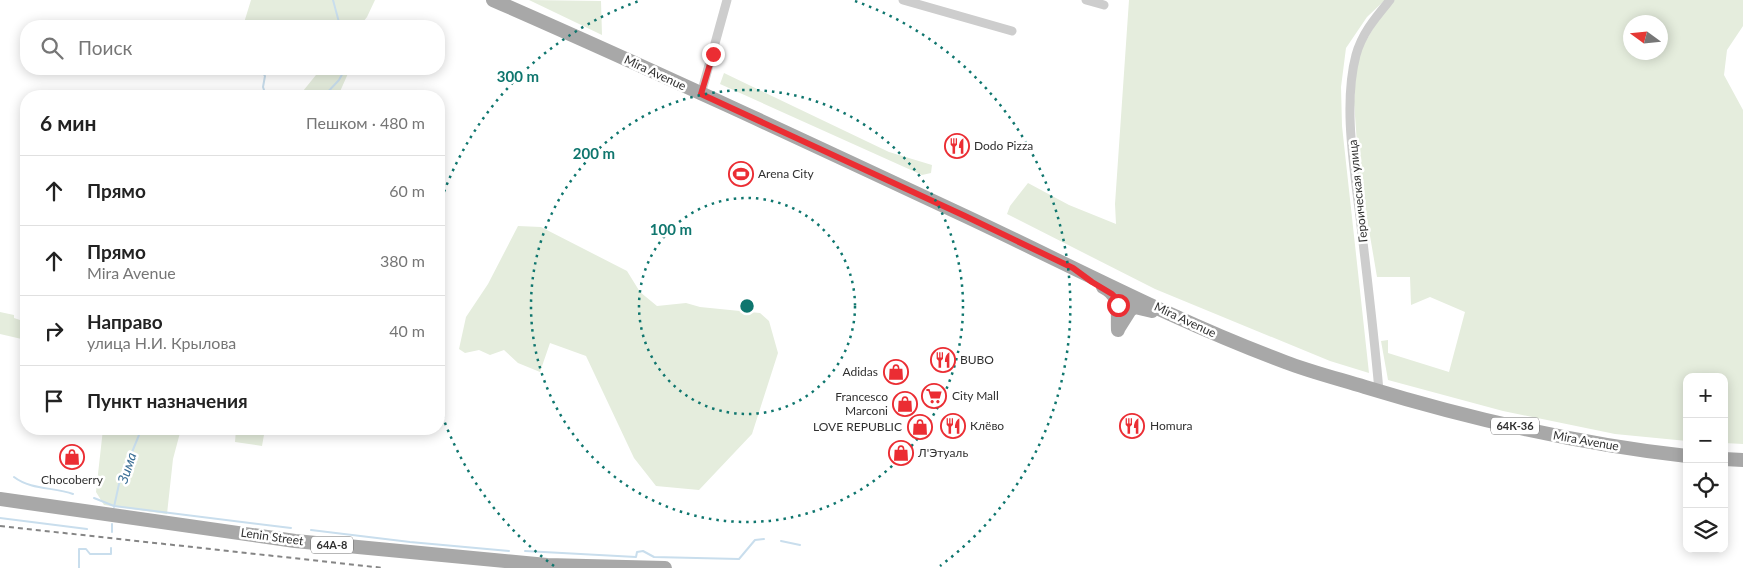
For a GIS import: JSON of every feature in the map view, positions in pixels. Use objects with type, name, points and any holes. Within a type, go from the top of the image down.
[{"type":"main road","name":"Mira Avenue","points":[[493,0],[956,212],[1182,319],[1288,363],[1441,409],[1556,436],[1683,456]]},
{"type":"main road","points":[[1073,268],[1092,282],[1107,289],[1117,299],[1117,332]]},
{"type":"main road","points":[[1117,332],[1128,294]]},
{"type":"main road","points":[[1117,332],[1130,310],[1135,307],[1147,309],[1165,317],[1182,319]]},
{"type":"main road","points":[[1728,459],[1743,460]]},
{"type":"main road","name":"Lenin Street","points":[[0,499],[295,541],[546,565],[665,568]]},
{"type":"street","points":[[701,94],[727,0]]},
{"type":"street","points":[[903,0],[1012,31]]},
{"type":"street","points":[[1086,0],[1104,5]]},
{"type":"street","name":"Героическая улица","points":[[1379,391],[1375,339],[1356,184],[1351,125],[1351,85],[1356,55],[1364,35],[1390,0]]},
{"type":"green space","points":[[251,0],[375,0],[365,20],[245,20]]},
{"type":"green space","points":[[529,0],[601,1],[602,35]]},
{"type":"green space","points":[[1129,0],[1385,0],[1367,17],[1346,48],[1341,87],[1342,126],[1369,373],[1330,361],[1155,289],[1007,214],[1010,206],[1028,183],[1069,205],[1116,224],[1115,204]]},
{"type":"green space","points":[[1390,0],[1743,0],[1743,26],[1727,50],[1724,75],[1743,110],[1743,444],[1728,443],[1728,373],[1683,373],[1683,441],[1615,434],[1503,411],[1388,380],[1381,341],[1388,340],[1388,353],[1449,372],[1465,312],[1430,297],[1411,305],[1410,277],[1377,277],[1359,171],[1354,102],[1357,56]]},
{"type":"green space","points":[[724,73],[889,152],[932,165],[931,173],[922,175],[720,84]]},
{"type":"green space","points":[[316,75],[347,75],[341,90],[304,90]]},
{"type":"green space","points":[[518,226],[541,227],[627,271],[640,292],[657,306],[686,303],[700,307],[760,313],[769,321],[778,353],[752,434],[699,490],[656,486],[634,458],[586,356],[550,343],[540,372],[518,363],[504,350],[490,355],[479,350],[465,353],[459,349],[466,317],[488,284]]},
{"type":"green space","points":[[0,312],[14,315],[14,318],[20,320],[20,339],[0,334]]},
{"type":"green space","points":[[102,435],[179,435],[173,459],[167,514],[104,505],[96,492]]},
{"type":"green space","points":[[236,435],[264,435],[262,446],[235,442]]},
{"type":"waterway","name":"Зима","points":[[333,0],[338,20]]},
{"type":"waterway","points":[[264,75],[264,90]]},
{"type":"waterway","name":"Зима","points":[[330,90],[342,75]]},
{"type":"waterway","name":"Зима","points":[[114,507],[119,484],[139,435]]},
{"type":"waterway","points":[[14,477],[28,484],[73,494]]},
{"type":"waterway","points":[[94,498],[114,506],[291,528]]},
{"type":"waterway","points":[[0,518],[87,529]]},
{"type":"waterway","name":"Зима","points":[[112,524],[112,532]]},
{"type":"waterway","points":[[311,530],[509,551]]},
{"type":"waterway","points":[[525,551],[636,557],[637,552],[643,551],[654,557],[739,559],[755,540],[764,539]]},
{"type":"waterway","points":[[781,541],[800,545]]},
{"type":"waterway","name":"Зима","points":[[79,568],[79,549],[86,549],[90,554],[111,554],[111,548]]},
{"type":"railway","points":[[0,526],[384,568]]},
{"type":"place","name":"Dodo Pizza","points":[[957,146]]},
{"type":"place","name":"Arena City","points":[[741,174]]},
{"type":"place","name":"BUBO","points":[[943,360]]},
{"type":"place","name":"Adidas","points":[[896,372]]},
{"type":"place","name":"City Mall","points":[[934,396]]},
{"type":"place","name":"Francesco Marconi","points":[[905,404]]},
{"type":"place","name":"Клёво","points":[[953,426]]},
{"type":"place","name":"Homura","points":[[1132,426]]},
{"type":"place","name":"LOVE REPUBLIC","points":[[920,427]]},
{"type":"place","name":"Л'Этуаль","points":[[901,453]]},
{"type":"place","name":"Chocoberry","points":[[72,457]]},
{"type":"route","points":[[713,54],[701,94],[1073,268],[1092,282],[1107,289],[1117,299],[1118,305]]}]
